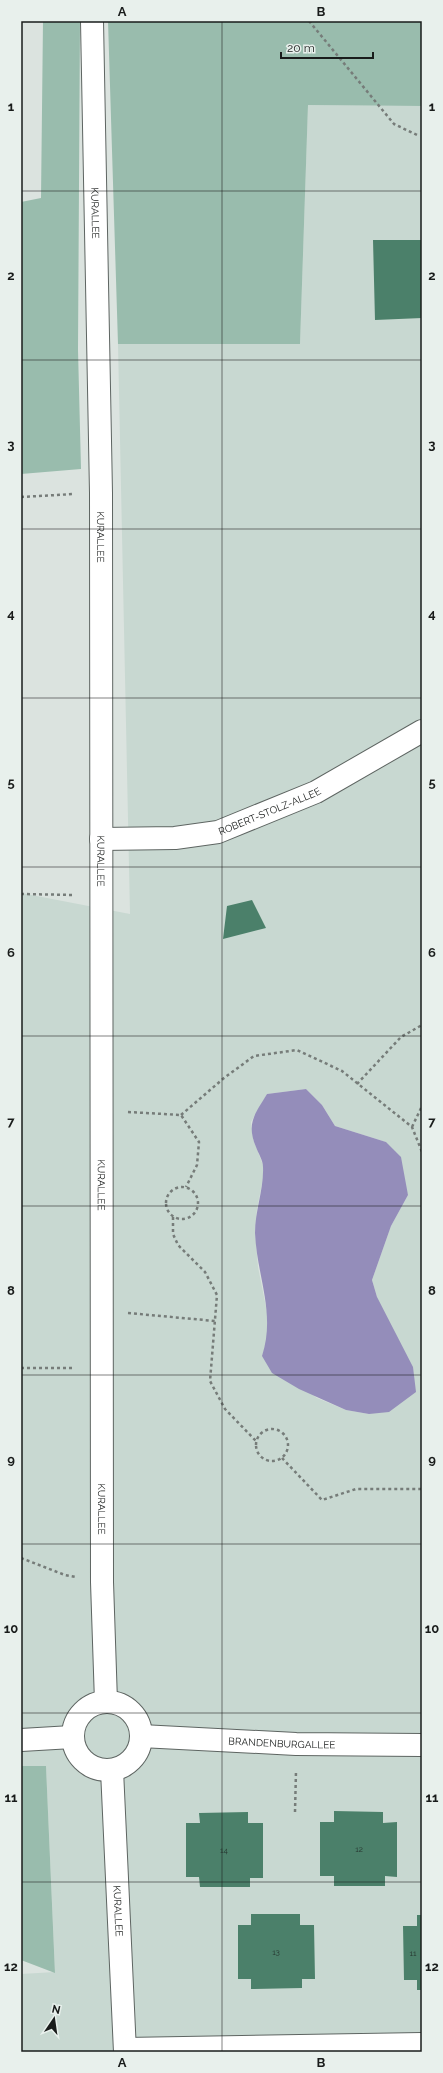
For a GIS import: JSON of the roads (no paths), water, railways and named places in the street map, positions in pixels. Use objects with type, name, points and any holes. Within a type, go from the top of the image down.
[{"type":"street","name":"KURALLEE","points":[[92,21],[101,493],[101,1369],[102,1582],[106,1702]]},
{"type":"street","name":"ROBERT-STOLZ-ALLEE","points":[[100,839],[175,838],[218,832],[316,792],[422,730]]},
{"type":"street","points":[[106,1702],[117,1703],[126,1708],[134,1716],[139,1725],[141,1736],[136,1754],[130,1761],[112,1770],[100,1770],[89,1766],[80,1759],[72,1737],[74,1726],[78,1717],[86,1708],[95,1703],[106,1702]]},
{"type":"street","name":"BRANDENBURGALLEE","points":[[141,1736],[296,1744],[422,1745]]},
{"type":"street","points":[[21,1740],[72,1737]]},
{"type":"street","name":"KURALLEE","points":[[112,1770],[125,2050]]},
{"type":"street","points":[[125,2050],[422,2044]]}]
